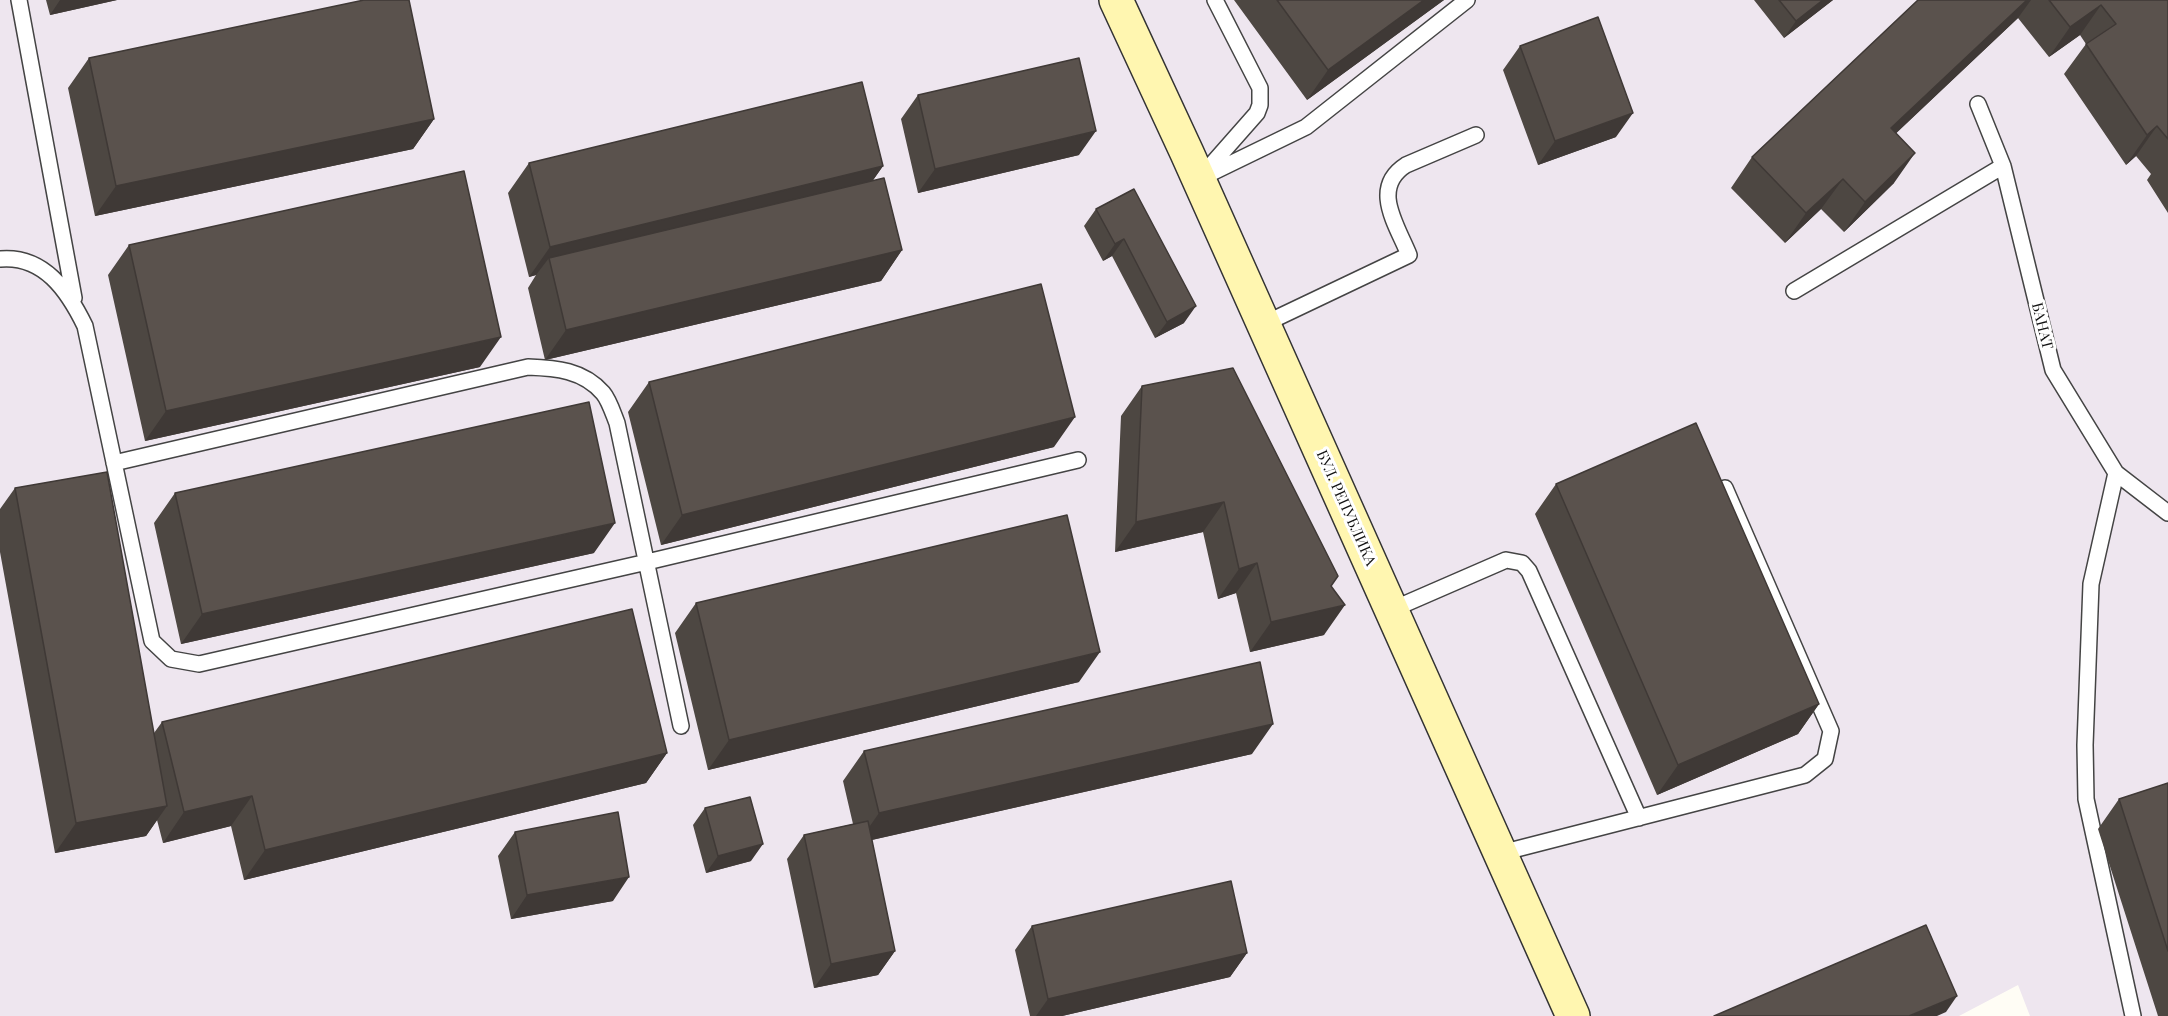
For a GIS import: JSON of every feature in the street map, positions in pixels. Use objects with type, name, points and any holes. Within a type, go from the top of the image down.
[{"type":"street","name":"БУЛ. РЕПУБЛИКА","points":[[1116,0],[1199,179],[1573,1016]]},
{"type":"lane","points":[[19,0],[75,305]]},
{"type":"lane","points":[[1199,179],[1257,113],[1261,97],[1260,88],[1215,0]]},
{"type":"lane","points":[[1199,179],[1305,127],[1467,0]]},
{"type":"lane","name":"БАНАТ","points":[[1978,105],[2003,166],[2053,370],[2116,473],[2168,513]]},
{"type":"lane","points":[[1264,324],[1409,255],[1387,197],[1391,178],[1406,165],[1476,135]]},
{"type":"lane","points":[[1794,291],[2003,166]]},
{"type":"lane","points":[[0,259],[9,258],[29,262],[46,271],[62,285],[85,326],[152,641],[171,659],[199,664],[647,562],[1078,460]]},
{"type":"lane","points":[[114,463],[528,367],[558,368],[584,377],[604,393],[617,423],[681,726]]},
{"type":"lane","points":[[2116,473],[2091,584],[2085,745],[2086,799],[2133,1016]]},
{"type":"lane","points":[[1501,853],[1805,775],[1824,759],[1831,730],[1725,488]]},
{"type":"lane","points":[[1391,610],[1506,560],[1522,563],[1529,571],[1639,818]]},
{"type":"shaded area","points":[[0,0],[2168,0],[2168,1016],[2030,1016],[2018,985],[1959,1016],[0,1016]]},
{"type":"building","points":[[364,0],[409,0],[434,119],[116,186],[89,58]]},
{"type":"building","points":[[1277,0],[1424,0],[1328,70]]},
{"type":"building","points":[[1779,0],[1823,0],[1796,21]]},
{"type":"building","points":[[1918,0],[2027,0],[1891,128],[1915,153],[1865,202],[1843,179],[1806,213],[1752,157]]},
{"type":"building","points":[[2049,0],[2168,0],[2168,139],[2157,126],[2147,135],[2086,44],[2116,24],[2101,5],[2070,27]]},
{"type":"building","points":[[1598,17],[1633,113],[1555,141],[1520,46]]},
{"type":"building","points":[[1079,58],[1096,131],[935,169],[918,95]]},
{"type":"building","points":[[862,82],[883,166],[550,247],[529,163]]},
{"type":"building","points":[[464,171],[501,337],[166,411],[129,245]]},
{"type":"building","points":[[884,178],[902,250],[566,330],[549,258]]},
{"type":"building","points":[[1134,189],[1196,306],[1167,322],[1124,239],[1115,244],[1096,209]]},
{"type":"building","points":[[1041,284],[1075,417],[682,515],[649,382]]},
{"type":"building","points":[[1233,368],[1338,576],[1331,586],[1345,605],[1271,622],[1257,563],[1239,569],[1224,502],[1136,522],[1142,386]]},
{"type":"building","points":[[589,402],[615,523],[202,614],[175,493]]},
{"type":"building","points":[[1696,423],[1819,704],[1678,765],[1556,484]]},
{"type":"building","points":[[107,472],[167,806],[76,823],[15,488]]},
{"type":"building","points":[[1067,515],[1100,652],[729,740],[696,603]]},
{"type":"building","points":[[632,609],[667,753],[265,850],[252,796],[184,812],[162,722]]},
{"type":"building","points":[[1260,662],[1273,724],[879,813],[864,751]]},
{"type":"building","points":[[2168,783],[2168,951],[2119,799]]},
{"type":"building","points":[[750,797],[763,844],[718,856],[705,808]]},
{"type":"building","points":[[618,812],[629,877],[527,895],[515,832]]},
{"type":"building","points":[[868,821],[895,951],[831,964],[804,835]]},
{"type":"building","points":[[1231,881],[1247,953],[1048,999],[1032,926]]},
{"type":"building","points":[[1926,925],[1957,996],[1909,1016],[1714,1016]]}]
